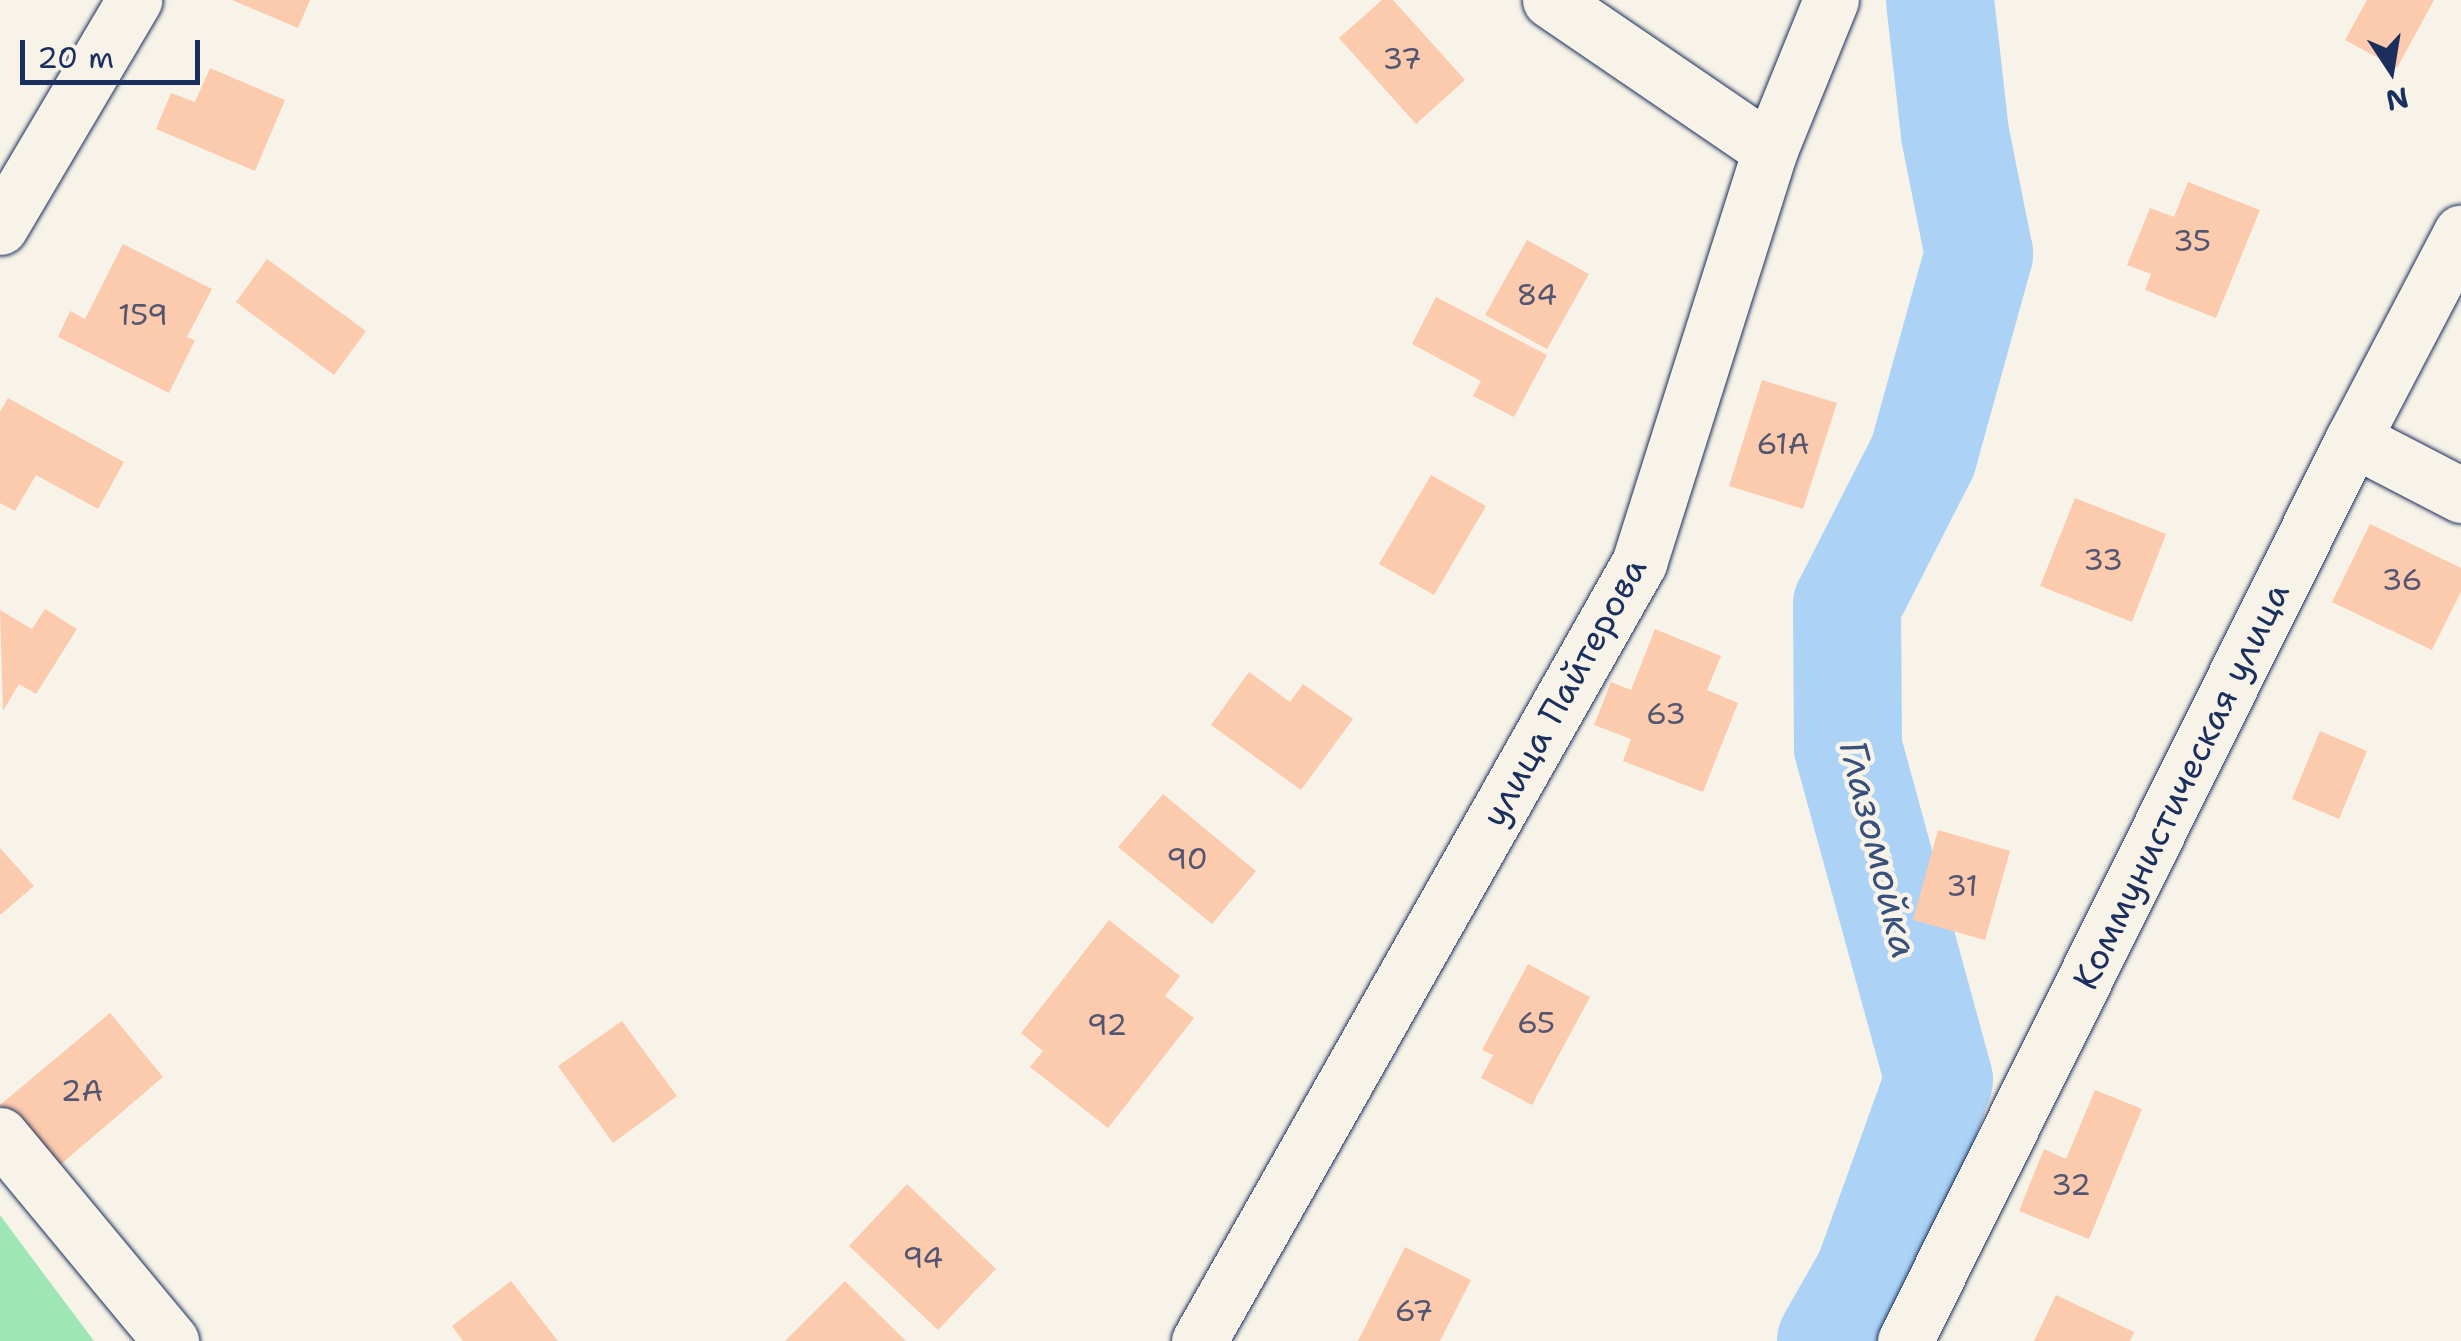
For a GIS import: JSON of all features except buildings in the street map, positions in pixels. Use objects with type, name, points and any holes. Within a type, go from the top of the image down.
[{"type":"street","points":[[0,227],[134,0]]},
{"type":"street","points":[[1550,0],[1770,150]]},
{"type":"street","name":"улица Пайтерова","points":[[1199,1341],[1639,563],[1770,150],[1831,0]]},
{"type":"street","name":"Коммунистическая улица","points":[[1905,1341],[2353,439],[2461,232]]},
{"type":"street","points":[[2353,439],[2461,496]]},
{"type":"street","points":[[0,1135],[171,1341]]},
{"type":"green space","points":[[0,1215],[43,1273],[94,1341],[0,1341]]},
{"type":"waterway","name":"Глазомойка","points":[[1831,1341],[1869,1274],[1939,1080],[1848,747],[1847,605],[1923,456],[1979,254],[1955,134],[1940,0]]}]
